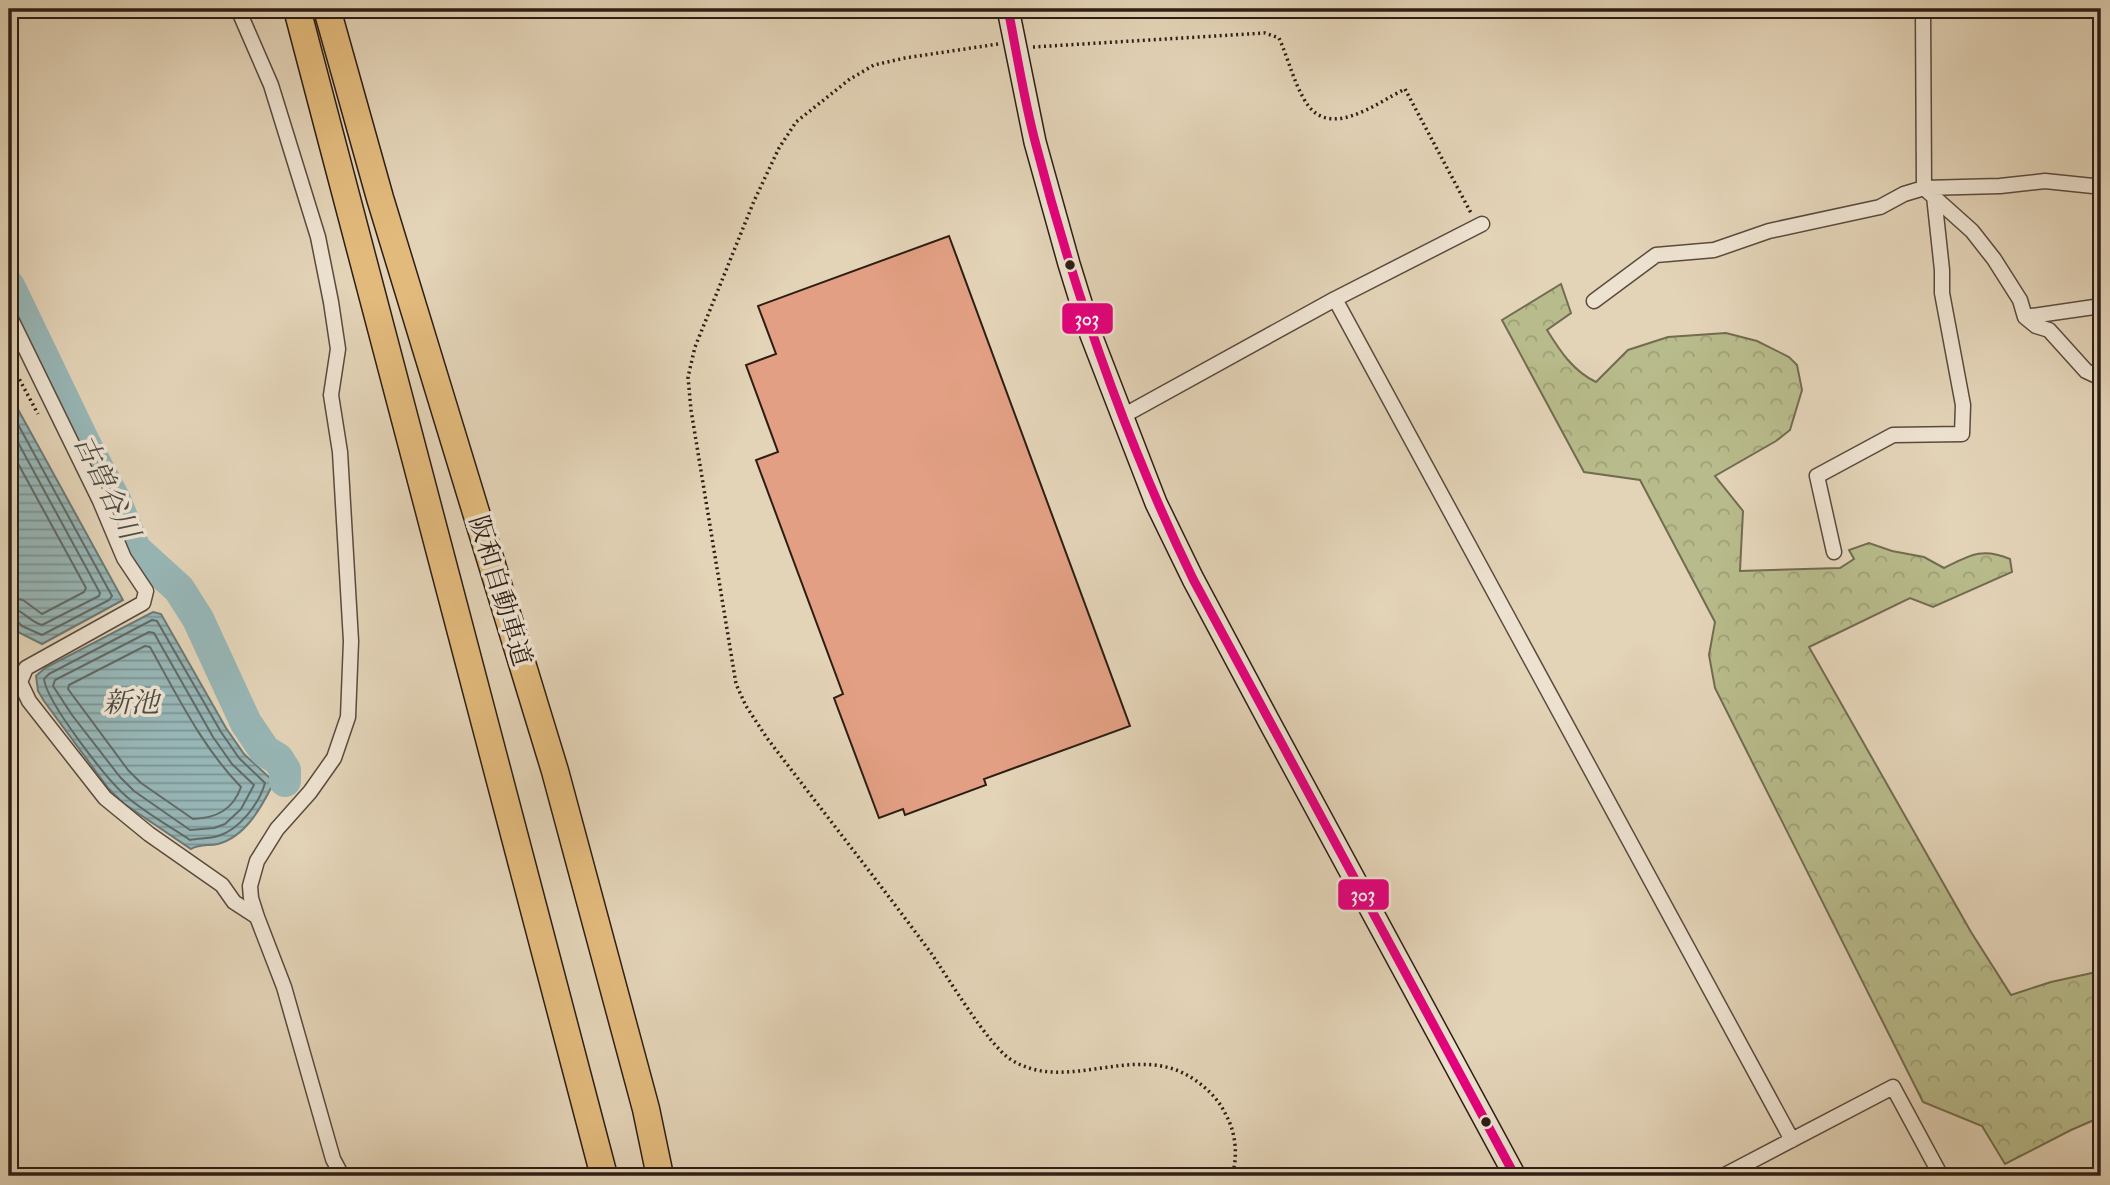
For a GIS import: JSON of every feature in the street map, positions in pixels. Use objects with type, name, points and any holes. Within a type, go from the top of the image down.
[{"type":"highway","name":"阪和自動車道","points":[[297,9],[604,1176]]},
{"type":"highway","name":"阪和自動車道","points":[[327,9],[380,198],[555,771],[646,1109],[660,1176]]},
{"type":"street","points":[[238,9],[271,85],[317,237],[338,349],[331,395],[340,452],[351,641],[348,717],[326,769],[310,792],[277,829],[257,861],[250,886],[257,917],[284,987],[332,1159],[342,1176]]},
{"type":"street","points":[[1008,9],[1035,142],[1069,264],[1091,335],[1156,503],[1193,579],[1515,1176]]},
{"type":"street","points":[[1834,552],[1817,476],[1893,435],[1962,434],[1963,405],[1942,293],[1942,270],[1929,192],[1923,9]]},
{"type":"street","points":[[1594,301],[1656,255],[1714,250],[1769,231],[1880,207],[1905,194],[2045,181],[2092,186]]},
{"type":"street","points":[[1929,192],[1972,231],[1994,259],[2020,300],[2025,317],[2036,327],[2049,330],[2086,370],[2101,378]]},
{"type":"street","points":[[1121,417],[1335,299],[1482,224]]},
{"type":"street","points":[[1335,299],[1792,1140]]},
{"type":"street","points":[[2025,317],[2101,306]]},
{"type":"street","points":[[9,315],[100,501],[124,558],[146,591],[143,603],[26,668],[20,682],[29,701],[105,798],[149,834],[222,885],[234,902],[257,917]]},
{"type":"street","points":[[1723,1176],[1893,1087],[1941,1176]]},
{"type":"path","points":[[1232,1176],[1236,1146],[1231,1123],[1222,1105],[1208,1089],[1191,1077],[1170,1067],[1144,1063],[1058,1073],[1029,1069],[1008,1058],[767,738],[736,684],[731,657],[691,410],[688,377],[695,347],[754,201],[779,148],[796,122],[850,79],[874,65],[996,43],[1034,47],[1265,33],[1279,38],[1304,100],[1316,115],[1333,120],[1353,116],[1405,89],[1468,211],[1482,224]]},
{"type":"green space","points":[[1561,284],[1571,313],[1547,330],[1574,366],[1596,382],[1628,350],[1668,337],[1726,333],[1757,341],[1789,357],[1797,365],[1802,390],[1790,430],[1715,476],[1743,511],[1740,571],[1840,568],[1854,559],[1849,550],[1869,543],[1924,557],[1944,568],[1976,554],[2000,555],[2010,559],[2012,572],[1933,607],[1910,598],[1809,647],[1971,932],[2011,995],[2051,982],[2101,971],[2101,1117],[2005,1164],[1982,1126],[1923,1102],[1715,688],[1709,655],[1715,622],[1640,480],[1584,472],[1502,320]]},
{"type":"water","points":[[9,393],[123,600],[42,644],[16,631],[9,619]]},
{"type":"water","name":"新池","points":[[153,612],[161,614],[226,728],[244,754],[273,784],[244,828],[218,844],[191,849],[123,803],[108,788],[38,691],[36,676],[45,668]]},
{"type":"building","points":[[949,236],[1130,726],[984,779],[986,785],[905,815],[903,809],[879,818],[834,698],[843,694],[756,460],[778,452],[746,365],[776,354],[758,306]]},
{"type":"waterway","name":"古曽谷川","points":[[9,286],[115,500],[135,549],[179,589],[198,619],[246,723],[265,751],[278,759],[285,770],[285,781]]},
{"type":"transit line","name":"303","points":[[1008,9],[1032,128],[1067,256],[1124,420],[1168,526],[1193,579],[1515,1176]]}]
